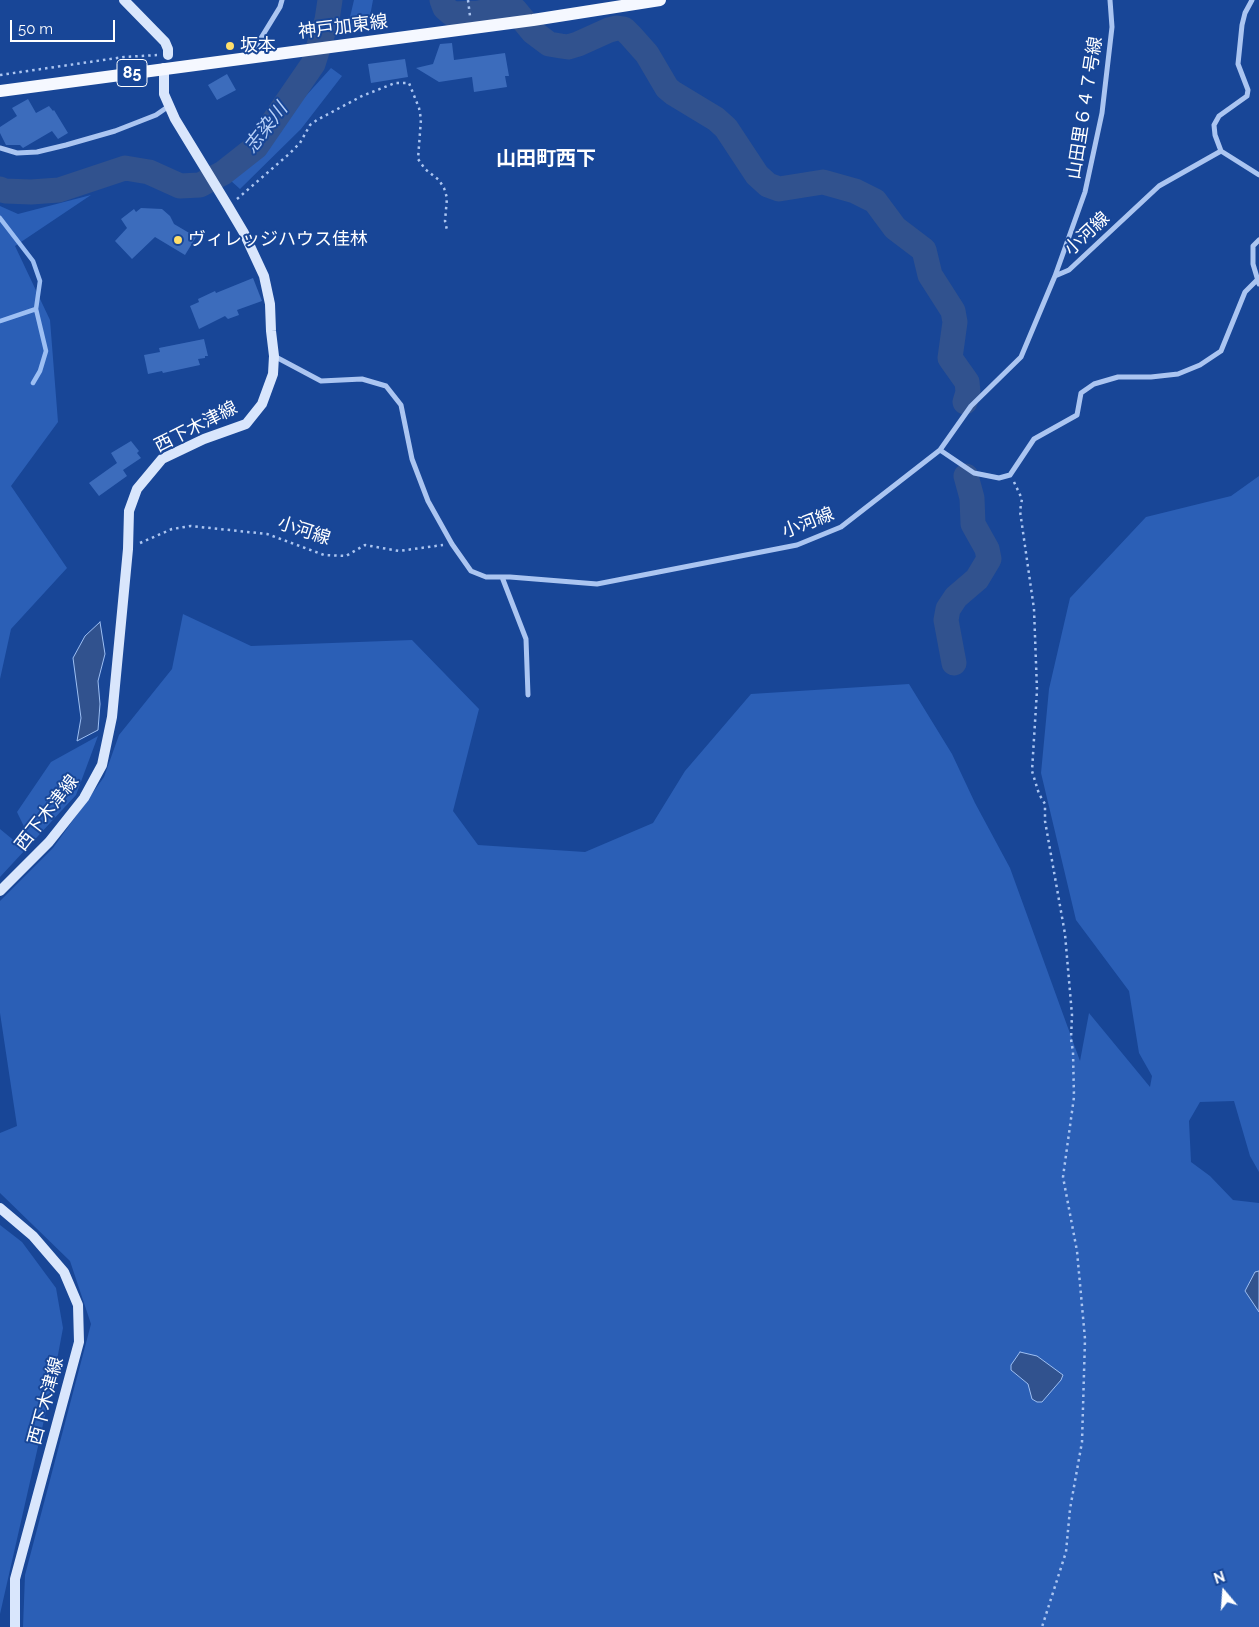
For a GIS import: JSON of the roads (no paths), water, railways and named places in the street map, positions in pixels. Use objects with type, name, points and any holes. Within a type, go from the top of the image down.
[{"type":"main road","name":"神戸加東線","points":[[0,91],[533,20],[660,0]]},
{"type":"street","points":[[124,0],[165,42],[168,48],[168,55],[164,68]]},
{"type":"street","points":[[250,57],[280,7],[282,0]]},
{"type":"street","name":"山田里６４７号線","points":[[1055,276],[1085,192],[1102,113],[1112,27],[1110,0]]},
{"type":"street","points":[[1252,0],[1245,13],[1242,25],[1238,64],[1248,90],[1247,96],[1219,116],[1214,125],[1215,136],[1221,151],[1259,175]]},
{"type":"street","name":"西下木津線","points":[[0,891],[49,842],[84,798],[102,765],[112,717],[128,549],[129,511],[137,489],[162,459],[204,439],[246,424],[262,404],[273,374],[274,356],[270,304],[264,276],[244,233],[175,119],[164,94],[164,68]]},
{"type":"street","points":[[0,148],[18,153],[27,153],[66,146],[116,131],[156,114],[169,106]]},
{"type":"street","name":"小河線","points":[[274,356],[321,381],[362,379],[386,386],[401,405],[412,459],[428,501],[452,544],[471,571],[486,577],[596,584],[797,545],[842,527],[940,450],[971,406],[1021,356],[1055,276],[1069,270],[1159,186],[1221,151]]},
{"type":"street","points":[[940,450],[974,474],[999,478],[1010,475],[1034,439],[1077,415],[1081,393],[1094,384],[1118,377],[1178,374],[1200,365],[1220,351],[1245,292],[1258,282],[1253,264],[1253,246],[1259,240]]},
{"type":"street","points":[[502,577],[526,640],[528,695]]},
{"type":"street","name":"西下木津線","points":[[0,1208],[33,1236],[64,1272],[78,1305],[78,1342],[15,1579],[15,1627]]},
{"type":"waterway","name":"志染川","points":[[0,189],[5,191],[31,192],[59,190],[125,168],[149,172],[180,186],[200,185],[223,173],[256,147],[313,64],[327,20],[330,0]]},
{"type":"waterway","points":[[442,0],[445,8],[452,14],[478,13],[501,9],[515,10],[533,32],[549,44],[561,46],[568,47],[578,44],[609,30],[624,29],[647,54],[667,88],[716,119],[726,128],[757,175],[768,185],[779,189],[823,182],[855,191],[875,201],[895,228],[924,250],[930,275],[953,311],[955,322],[950,358],[967,382],[968,392],[965,402]]},
{"type":"waterway","points":[[0,218],[33,261],[40,281],[36,309],[46,351],[40,371],[33,383]]},
{"type":"waterway","points":[[0,321],[36,309]]},
{"type":"waterway","points":[[954,663],[946,620],[948,609],[956,597],[977,579],[989,559],[987,549],[973,524],[972,498],[966,476]]},
{"type":"place","name":"坂本","points":[[230,46]]},
{"type":"place","name":"ヴィレッジハウス佳林","points":[[178,240]]},
{"type":"district","name":"山田町西下","points":[[546,159]]}]
